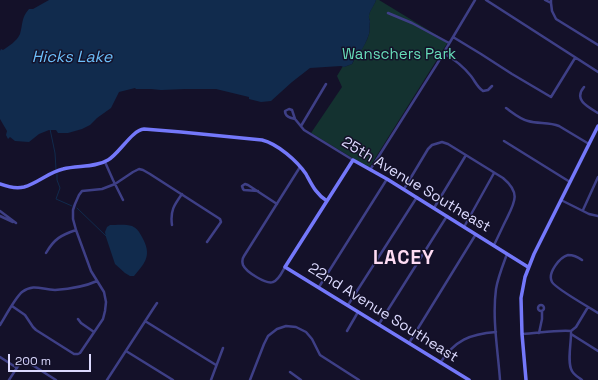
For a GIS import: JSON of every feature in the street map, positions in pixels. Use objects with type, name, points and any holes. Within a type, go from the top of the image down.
[{"type":"street","points":[[370,170],[475,0]]},
{"type":"street","points":[[486,0],[598,72]]},
{"type":"street","points":[[546,0],[551,2],[553,14],[558,21],[569,26],[598,45]]},
{"type":"street","points":[[388,13],[412,23],[449,43]]},
{"type":"street","points":[[453,37],[551,97],[576,58]]},
{"type":"street","points":[[443,53],[459,63],[483,91],[488,90],[492,86]]},
{"type":"street","points":[[301,126],[326,84]]},
{"type":"street","points":[[584,87],[581,93],[582,101],[586,106],[598,113]]},
{"type":"street","points":[[506,108],[527,121],[554,124],[559,126],[589,144]]},
{"type":"street","name":"25th Avenue Southeast","points":[[295,119],[287,116],[285,113],[287,110],[292,110],[295,119],[304,130],[404,189],[528,267]]},
{"type":"street","points":[[526,380],[522,334],[522,288],[528,267],[598,126]]},
{"type":"street","points":[[0,184],[14,188],[23,187],[63,169],[105,162],[114,156],[138,130],[144,129],[263,141],[272,144],[285,153],[300,167],[314,189],[327,201]]},
{"type":"street","points":[[504,141],[570,182]]},
{"type":"street","points":[[404,189],[428,149],[432,145],[442,142],[448,144],[503,178],[510,184],[514,191],[515,198],[513,206],[494,245]]},
{"type":"street","points":[[434,208],[466,155]]},
{"type":"street","points":[[300,167],[242,258],[246,269],[259,278],[272,283],[279,277],[353,160]]},
{"type":"street","points":[[105,162],[123,200]]},
{"type":"street","points":[[12,306],[25,315],[36,330],[74,354],[80,353],[103,319],[106,306],[106,297],[92,271],[76,230],[73,219],[73,210],[82,192],[115,184],[139,169],[150,174],[220,219],[221,222],[208,242]]},
{"type":"street","points":[[464,227],[494,173]]},
{"type":"street","points":[[583,210],[598,177]]},
{"type":"street","points":[[318,287],[387,179]]},
{"type":"street","points":[[258,192],[244,190],[242,186],[245,184],[248,185],[277,204]]},
{"type":"street","points":[[172,225],[171,219],[173,209],[182,194]]},
{"type":"street","points":[[348,305],[417,197]]},
{"type":"street","points":[[561,200],[589,214],[598,216]]},
{"type":"street","points":[[0,211],[16,223],[0,216]]},
{"type":"street","points":[[378,325],[447,216]]},
{"type":"street","points":[[46,252],[51,244],[58,238],[76,230]]},
{"type":"street","points":[[409,343],[476,234]]},
{"type":"street","points":[[500,380],[495,299],[500,272],[507,254]]},
{"type":"street","points":[[582,260],[573,255],[563,257],[555,266],[551,278],[552,282],[598,313]]},
{"type":"street","name":"22nd Avenue Southeast","points":[[285,267],[469,380]]},
{"type":"street","points":[[0,326],[19,295],[27,289],[32,287],[55,290],[86,286],[97,281]]},
{"type":"street","points":[[107,380],[157,303]]},
{"type":"street","points":[[582,380],[572,373],[570,369],[571,333],[588,307]]},
{"type":"street","points":[[347,331],[358,312]]},
{"type":"street","points":[[539,333],[542,312]]},
{"type":"street","points":[[78,319],[81,324],[94,332]]},
{"type":"street","points":[[145,321],[216,365]]},
{"type":"street","points":[[250,380],[268,336],[272,332],[286,326],[291,326],[306,332],[312,339],[320,355],[359,380]]},
{"type":"street","points":[[522,334],[554,331],[571,333],[598,351]]},
{"type":"street","points":[[440,362],[450,350],[468,337],[477,334],[496,332]]},
{"type":"street","points":[[210,380],[223,348]]},
{"type":"street","points":[[126,350],[173,380]]},
{"type":"street","points":[[0,357],[17,368]]},
{"type":"street","points":[[9,380],[22,361],[26,361],[56,380]]},
{"type":"street","points":[[290,372],[301,380]]},
{"type":"green space","name":"Wanschers Park","points":[[376,0],[379,0],[448,42],[369,168],[311,133],[342,87],[337,76],[343,66],[352,64],[368,37],[370,21],[369,15]]},
{"type":"water","name":"Hicks Lake","points":[[49,0],[376,0],[369,16],[370,21],[368,37],[360,53],[357,53],[352,64],[344,67],[310,68],[271,101],[261,102],[249,99],[249,97],[216,89],[161,90],[135,88],[119,92],[111,108],[90,125],[82,129],[68,133],[58,133],[56,130],[49,130],[39,134],[29,142],[15,141],[10,137],[8,139],[6,135],[7,131],[0,119],[0,51],[19,37],[23,18],[26,12],[29,9],[33,9]]},
{"type":"water","points":[[110,225],[127,225],[134,227],[137,229],[145,243],[147,249],[146,258],[142,267],[134,276],[130,276],[125,273],[115,264],[105,232],[107,227]]},
{"type":"waterway","points":[[50,129],[55,153],[56,169]]},
{"type":"waterway","points":[[57,174],[57,180],[60,188],[56,199],[72,206]]},
{"type":"waterway","points":[[77,208],[106,236]]},
{"type":"district","name":"LACEY","points":[[404,259]]}]
